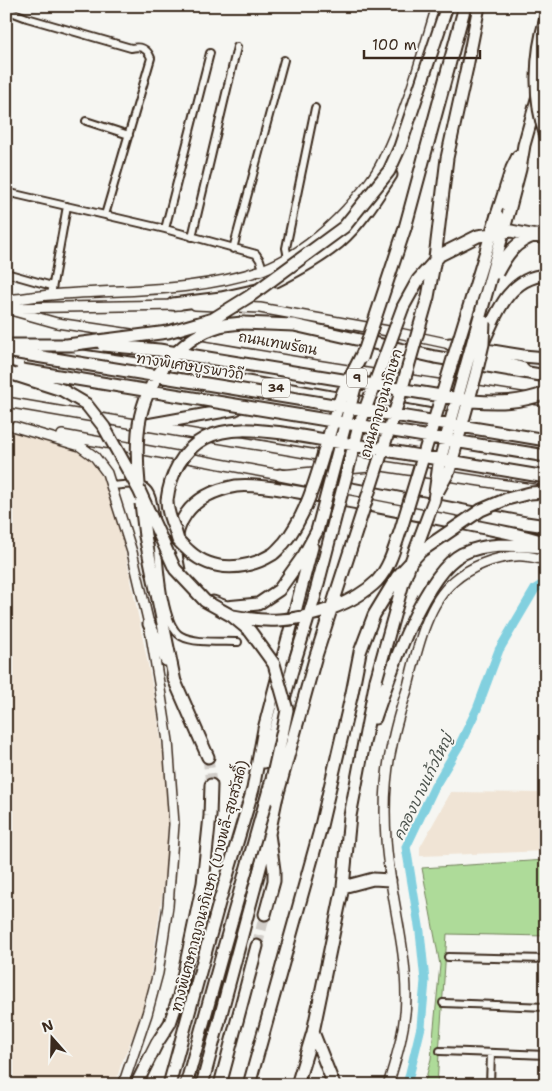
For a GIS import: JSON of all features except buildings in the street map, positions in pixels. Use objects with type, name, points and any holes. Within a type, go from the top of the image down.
[{"type":"highway","points":[[173,304],[221,298],[255,291],[315,260],[340,241],[373,202],[392,175],[448,6]]},
{"type":"highway","points":[[67,344],[168,332],[213,319],[250,296],[344,227],[389,171],[400,147],[448,6]]},
{"type":"highway","name":"ถนนกาญจนาภิเษก","points":[[287,666],[316,531],[363,352],[405,228],[465,6]]},
{"type":"highway","name":"ถนนกาญจนาภิเษก","points":[[269,834],[276,800],[315,659],[398,402],[428,296],[435,258],[447,158],[479,6]]},
{"type":"highway","points":[[546,18],[539,51],[538,82],[542,125],[546,136]]},
{"type":"highway","points":[[434,500],[439,464],[509,211],[524,145],[546,67]]},
{"type":"highway","points":[[232,616],[281,620],[306,616],[351,599],[378,580],[390,559],[401,529],[512,168],[524,145]]},
{"type":"highway","points":[[287,666],[316,590],[360,426],[403,307],[418,280],[440,255],[478,236],[511,231],[546,238]]},
{"type":"highway","points":[[297,1085],[313,1032],[343,888],[350,816],[376,680],[402,583],[434,500],[449,471],[483,344],[484,310],[498,273],[507,255],[524,239],[546,232]]},
{"type":"highway","points":[[483,344],[505,297],[526,280],[546,275]]},
{"type":"highway","points":[[175,682],[145,536],[136,441],[139,418],[155,376],[180,349],[196,337],[219,326],[243,322],[294,325],[426,355],[546,376]]},
{"type":"highway","points":[[6,345],[67,344],[126,346],[472,401],[500,403],[529,400],[546,394]]},
{"type":"highway","points":[[450,344],[546,358]]},
{"type":"highway","name":"34","points":[[6,345],[180,370],[546,436]]},
{"type":"highway","name":"ทางพิเศษบูรพาวิถี","points":[[6,351],[546,440]]},
{"type":"highway","points":[[363,352],[344,392],[335,418],[329,436],[326,445],[323,454],[312,489],[306,506],[292,533],[275,553],[252,564],[230,568],[210,564],[194,556],[179,541],[172,522],[167,502],[172,477],[179,461],[191,448],[206,437],[228,431],[254,429],[283,433],[322,440],[332,441],[410,454],[458,463],[546,477]]},
{"type":"highway","points":[[6,367],[546,456]]},
{"type":"highway","points":[[6,372],[62,390],[86,404],[104,427],[139,490],[175,569],[205,601],[232,616],[250,631],[274,664],[287,710],[272,779],[186,1085]]},
{"type":"highway","name":"34","points":[[6,372],[546,461]]},
{"type":"highway","points":[[147,425],[236,409]]},
{"type":"highway","points":[[280,475],[546,526]]},
{"type":"highway","points":[[316,531],[292,573],[279,590],[258,604],[226,607],[212,601],[192,588],[179,571],[174,554],[176,537],[184,517],[198,501],[217,491],[238,486],[274,488],[342,500],[515,534],[546,545]]},
{"type":"highway","points":[[249,1085],[320,830],[360,652],[374,615],[397,577],[421,551],[481,510],[507,499],[546,492]]},
{"type":"highway","points":[[364,749],[386,685],[413,619],[429,589],[442,572],[462,554],[487,546],[546,545]]},
{"type":"highway","points":[[149,624],[208,758]]},
{"type":"highway","name":"ทางพิเศษกาญจนาภิเษก (บางพลี-สุขสวัสดิ์)","points":[[169,1085],[219,903],[253,789],[275,731],[287,666]]},
{"type":"highway","points":[[136,1085],[157,1043],[170,1023],[180,996],[203,884],[210,816],[211,785]]},
{"type":"highway","points":[[265,914],[274,881],[269,834]]},
{"type":"highway","points":[[202,1085],[269,834]]},
{"type":"highway","points":[[343,888],[373,879],[390,880]]},
{"type":"highway","points":[[220,1085],[257,946]]},
{"type":"highway","points":[[313,1032],[334,1085]]},
{"type":"main road","points":[[6,300],[52,290],[123,291],[216,283],[263,269],[288,258],[314,240],[339,218],[362,192],[383,162],[402,114],[437,6]]},
{"type":"main road","points":[[6,309],[173,304],[260,308],[450,344],[546,376]]},
{"type":"main road","name":"ถนนเทพรัตน","points":[[6,309],[57,323],[546,401]]},
{"type":"main road","points":[[6,402],[546,492]]},
{"type":"main road","points":[[11,426],[280,475],[382,466]]},
{"type":"main road","points":[[11,426],[80,446],[95,457],[107,473],[132,552],[149,624],[168,741],[174,824],[168,906],[158,973],[147,1014],[123,1085]]},
{"type":"main road","points":[[388,1085],[402,1036],[406,999],[405,969],[385,838],[386,790],[391,746],[427,620],[439,599],[452,582],[468,570],[490,561],[517,556],[546,560]]},
{"type":"street","points":[[6,10],[130,48],[137,46],[146,49],[151,58],[105,215]]},
{"type":"street","points":[[192,237],[237,47]]},
{"type":"street","points":[[165,229],[210,53]]},
{"type":"street","points":[[233,249],[284,60]]},
{"type":"street","points":[[288,258],[286,248],[315,108]]},
{"type":"street","points":[[86,121],[129,134]]},
{"type":"street","points":[[6,207],[8,192],[165,229],[256,254],[263,269]]},
{"type":"street","points":[[6,273],[52,290],[67,206]]},
{"type":"street","points":[[112,486],[140,485],[150,492],[153,500],[164,598],[169,619],[175,631],[180,636],[191,639],[238,642]]},
{"type":"street","points":[[448,957],[546,959]]},
{"type":"street","points":[[444,1003],[546,1006]]},
{"type":"street","points":[[440,1051],[546,1056]]},
{"type":"street","points":[[490,1085],[491,1053]]},
{"type":"shaded area","points":[[6,430],[57,441],[78,449],[91,458],[100,472],[108,490],[123,541],[155,699],[164,760],[168,821],[165,875],[147,1001],[121,1065],[115,1085],[6,1085]]},
{"type":"shaded area","points":[[451,792],[546,793],[546,851],[420,856],[420,847]]},
{"type":"green space","points":[[546,860],[546,936],[447,934],[437,1085],[424,1085],[431,1059],[440,965],[422,868]]},
{"type":"waterway","name":"คลองบางแก้วใหญ่","points":[[407,1085],[421,1027],[425,981],[420,932],[406,847],[435,786],[460,744],[477,709],[499,650],[535,589],[546,582]]},
{"type":"tunnel","points":[[208,757],[211,785]]},
{"type":"tunnel","points":[[257,946],[265,914]]}]
